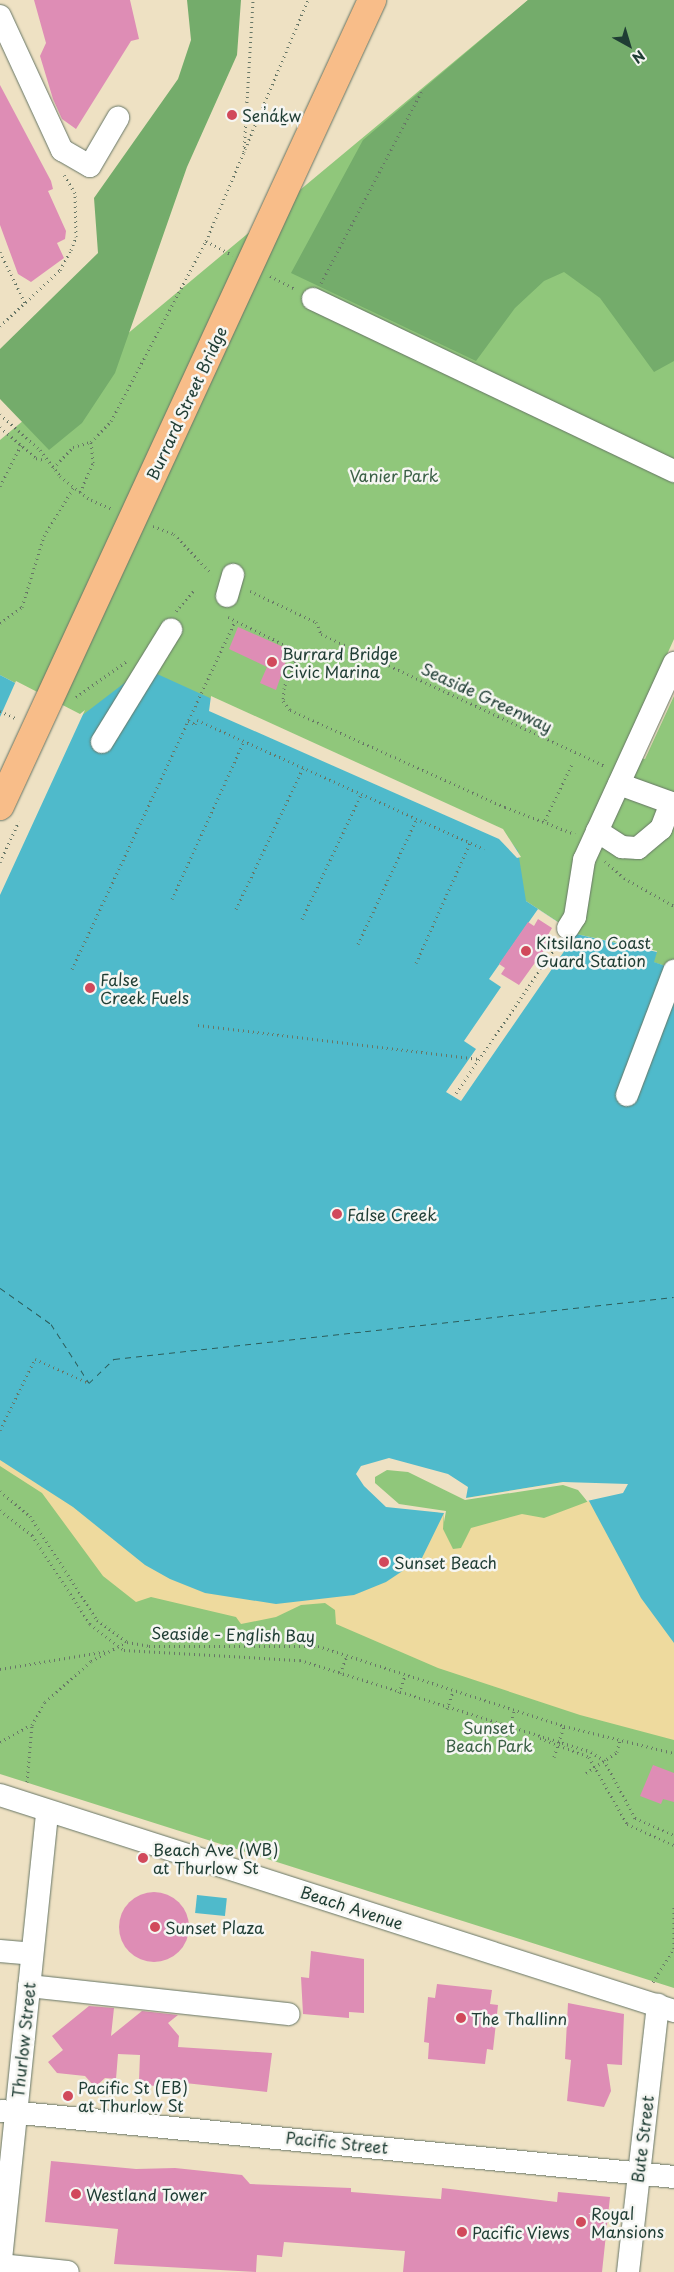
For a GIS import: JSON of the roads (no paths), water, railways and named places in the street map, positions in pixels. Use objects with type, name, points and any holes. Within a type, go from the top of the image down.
[{"type":"main road","name":"Burrard Street Bridge","points":[[0,806],[372,0]]},
{"type":"street","points":[[0,16],[62,150],[90,166],[118,118]]},
{"type":"street","points":[[313,299],[674,471]]},
{"type":"street","points":[[102,742],[171,630]]},
{"type":"street","points":[[568,928],[575,917],[584,860],[674,663]]},
{"type":"street","points":[[594,838],[622,847],[638,848],[661,829],[673,803],[621,779]]},
{"type":"street","points":[[626,1095],[674,971]]},
{"type":"street","name":"Beach Avenue","points":[[0,1795],[666,2008]]},
{"type":"street","name":"Thurlow Street","points":[[0,2269],[8,2111],[29,1986],[47,1811]]},
{"type":"street","points":[[0,1951],[32,1954]]},
{"type":"street","points":[[29,1986],[288,2014]]},
{"type":"street","name":"Bute Street","points":[[628,2272],[638,2174],[666,2008]]},
{"type":"street","name":"Pacific Street","points":[[8,2111],[674,2177]]},
{"type":"street","points":[[0,2265],[68,2272]]},
{"type":"water","name":"False Creek","points":[[144,668],[502,831],[518,851],[526,901],[576,934],[657,952],[654,962],[674,969],[674,1643],[641,1598],[589,1501],[579,1488],[563,1482],[465,1498],[439,1482],[394,1467],[375,1473],[373,1485],[398,1506],[444,1513],[422,1558],[386,1582],[354,1595],[276,1604],[205,1593],[170,1579],[145,1565],[73,1507],[0,1460],[0,675],[80,717]]},
{"type":"water","points":[[197,1895],[227,1898],[225,1916],[195,1913]]},
{"type":"place","name":"Sen̓áḵw","points":[[232,115]]},
{"type":"place","name":"Burrard Bridge Civic Marina","points":[[272,662]]},
{"type":"place","name":"Kitsilano Coast Guard Station","points":[[526,951]]},
{"type":"place","name":"False Creek Fuels","points":[[90,988]]},
{"type":"place","name":"False Creek","points":[[337,1214]]},
{"type":"place","name":"Sunset Beach","points":[[384,1562]]},
{"type":"place","name":"Beach Ave (WB) at Thurlow St","points":[[143,1858]]},
{"type":"place","name":"Sunset Plaza","points":[[155,1927]]},
{"type":"place","name":"The Thallinn","points":[[461,2018]]},
{"type":"place","name":"Pacific St (EB) at Thurlow St","points":[[68,2096]]},
{"type":"place","name":"Westland Tower","points":[[76,2194]]},
{"type":"place","name":"Royal Mansions","points":[[581,2222]]},
{"type":"place","name":"Pacific Views","points":[[462,2232]]},
{"type":"park label","name":"Vanier Park","points":[[394,475]]},
{"type":"park label","name":"Sunset Beach Park","points":[[489,1736]]}]
